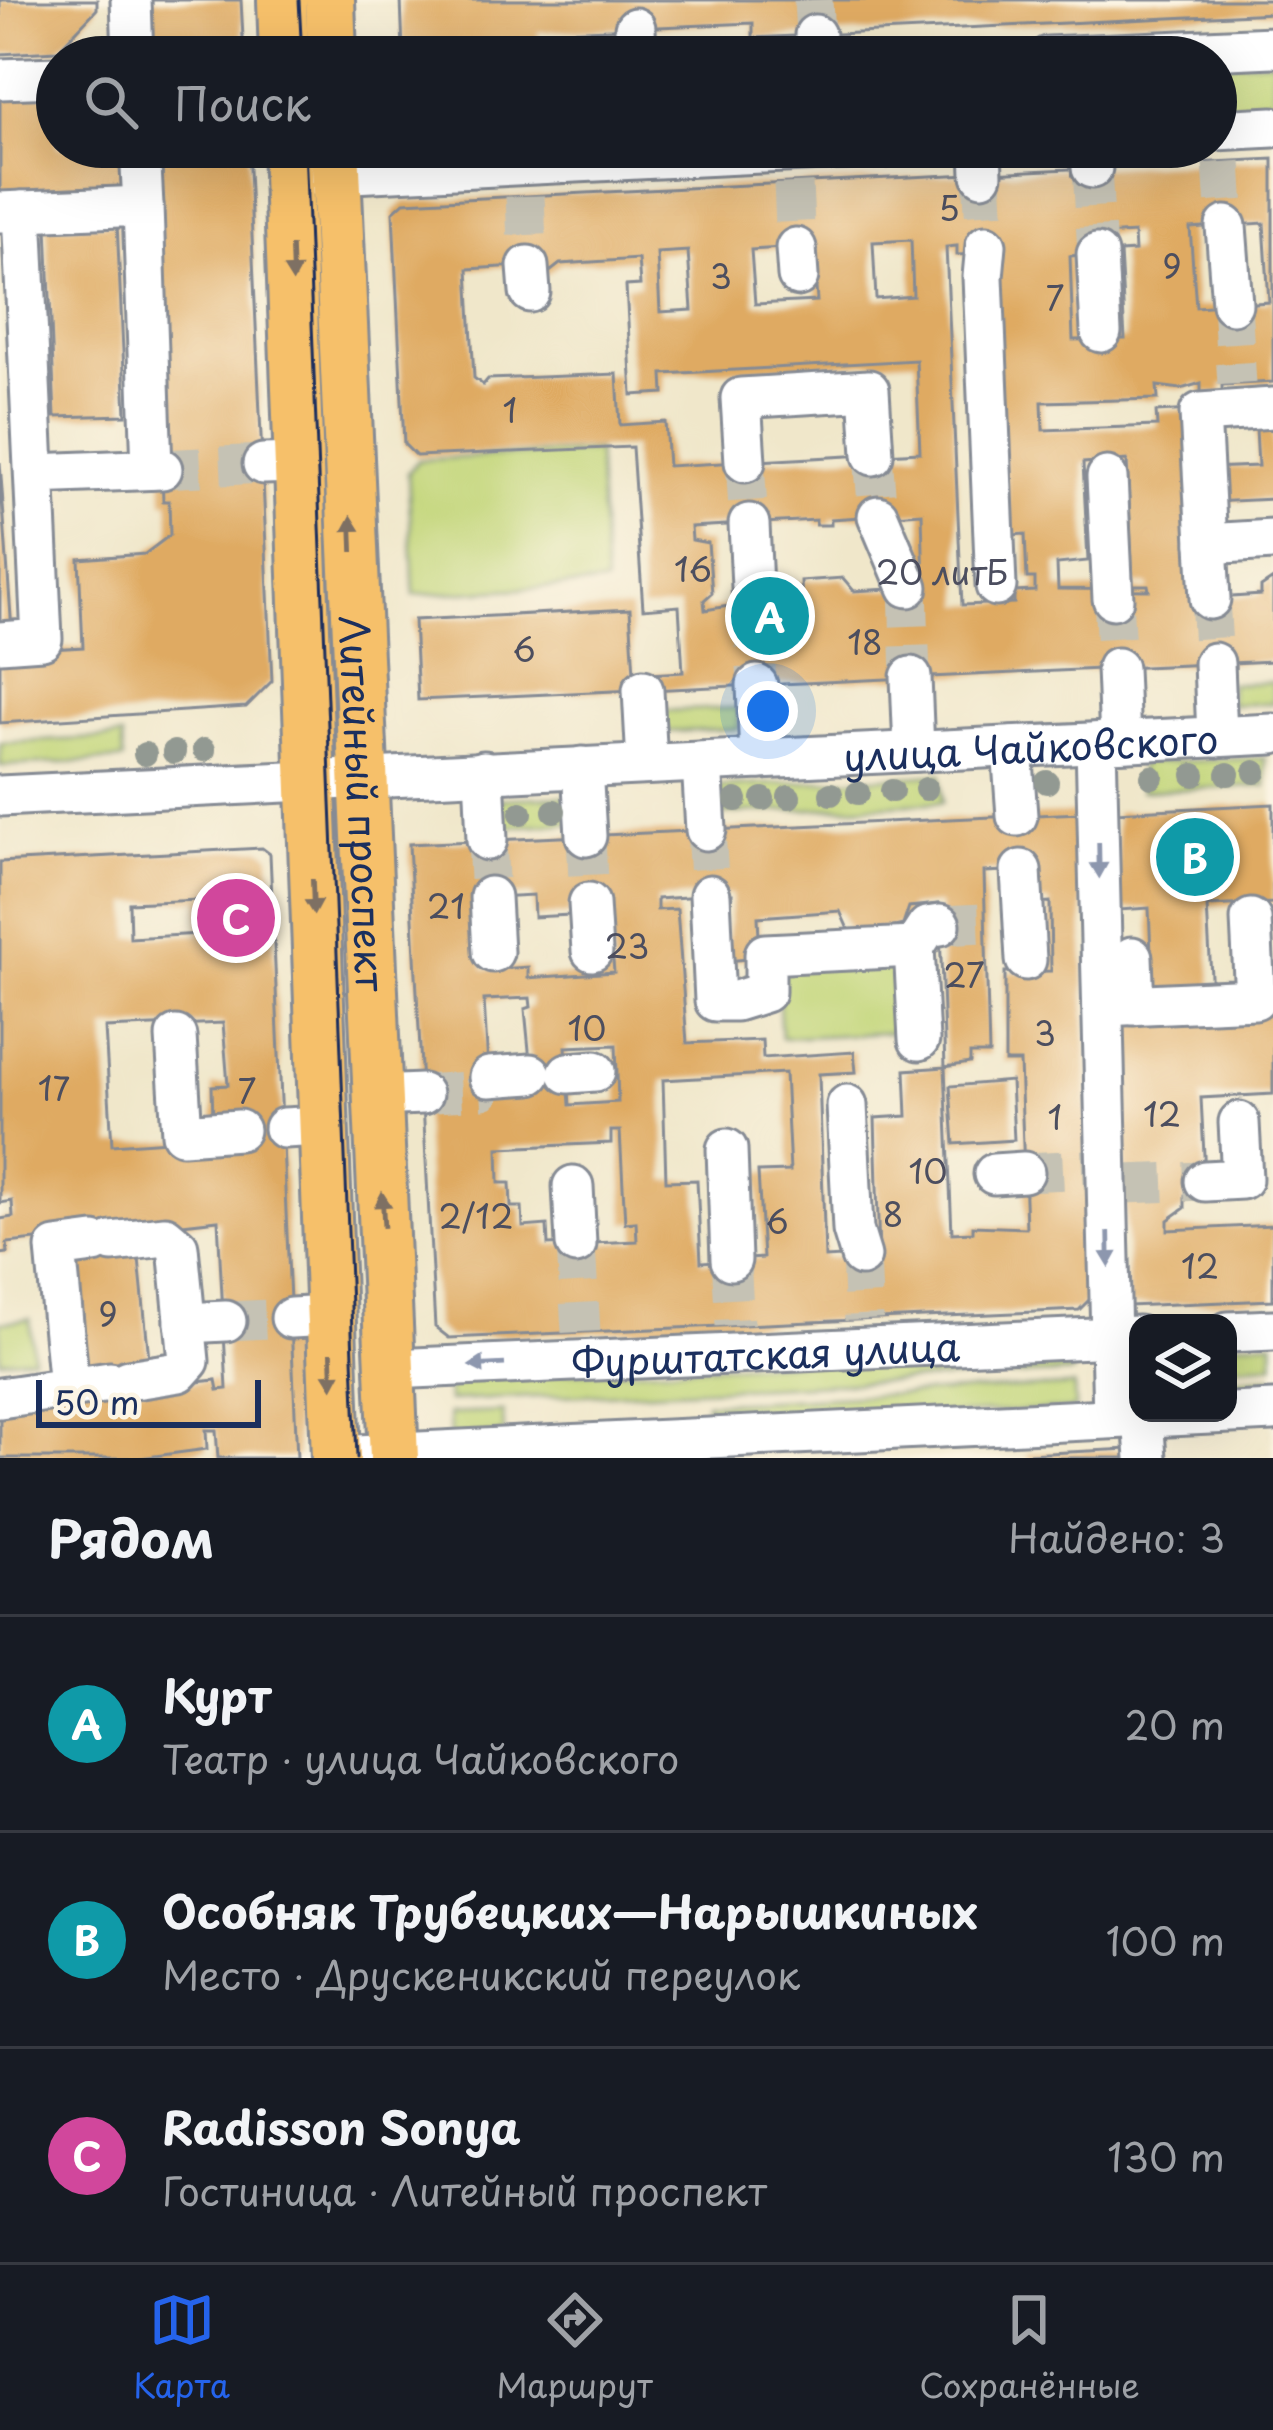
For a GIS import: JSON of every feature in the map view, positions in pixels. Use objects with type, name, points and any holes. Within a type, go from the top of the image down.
[{"type":"main road","points":[[282,0],[283,36]]},
{"type":"main road","points":[[330,0],[331,36]]},
{"type":"main road","name":"Литейный проспект","points":[[288,168],[281,464],[310,780],[303,1127],[311,1317],[336,1457]]},
{"type":"main road","name":"Литейный проспект","points":[[336,168],[362,777],[400,1095],[391,1369],[393,1455]]},
{"type":"street","points":[[130,0],[132,36]]},
{"type":"street","points":[[1237,49],[1273,47]]},
{"type":"street","points":[[0,79],[36,78]]},
{"type":"street","points":[[1237,137],[1273,128]]},
{"type":"street","points":[[35,474],[157,469],[141,168]]},
{"type":"street","points":[[411,168],[524,180],[772,168]]},
{"type":"street","points":[[0,642],[43,639],[35,474],[11,211],[143,206]]},
{"type":"street","points":[[1226,226],[1232,304]]},
{"type":"street","points":[[986,245],[983,278],[996,586]]},
{"type":"street","points":[[1097,254],[1101,332]]},
{"type":"street","points":[[745,462],[741,398],[869,390],[873,454]]},
{"type":"street","points":[[1210,599],[1200,413],[1250,401]]},
{"type":"street","points":[[1107,477],[1113,599]]},
{"type":"street","points":[[878,516],[908,587]]},
{"type":"street","points":[[749,524],[753,608]]},
{"type":"street","points":[[1207,544],[1273,540]]},
{"type":"street","points":[[1214,663],[1217,737]]},
{"type":"street","points":[[1117,668],[1108,742],[1118,1005],[1107,1177],[1128,1418],[1146,1458]]},
{"type":"street","points":[[911,677],[914,751]]},
{"type":"street","points":[[757,685],[760,759]]},
{"type":"street","points":[[643,690],[647,764]]},
{"type":"street","name":"улица Чайковского","points":[[0,796],[1273,734]]},
{"type":"street","points":[[1012,747],[1017,816]]},
{"type":"street","points":[[702,762],[706,830]]},
{"type":"street","points":[[582,767],[586,836]]},
{"type":"street","points":[[484,771],[488,840]]},
{"type":"street","points":[[1012,935],[1021,870]]},
{"type":"street","points":[[710,895],[715,1001],[736,1001],[765,992],[765,954],[927,936],[919,1040]]},
{"type":"street","points":[[490,898],[494,952]]},
{"type":"street","points":[[589,903],[592,951]]},
{"type":"street","points":[[1118,1005],[1255,999],[1251,920]]},
{"type":"street","points":[[1118,1005],[1132,957]]},
{"type":"street","points":[[176,1036],[182,1134],[239,1130]]},
{"type":"street","points":[[489,1077],[565,1073]]},
{"type":"street","points":[[847,1105],[853,1230],[861,1256]]},
{"type":"street","points":[[1205,1181],[1242,1179],[1239,1121]]},
{"type":"street","points":[[727,1149],[731,1260]]},
{"type":"street","points":[[573,1186],[576,1244]]},
{"type":"street","points":[[0,1398],[119,1381],[179,1372],[189,1361],[178,1247],[165,1236],[56,1248],[69,1388]]},
{"type":"street","points":[[185,1323],[226,1321]]},
{"type":"street","points":[[1237,1332],[1273,1330]]},
{"type":"street","name":"Фурштатская улица","points":[[391,1369],[581,1346],[864,1334],[1124,1337]]},
{"type":"street","name":"Фурштатская улица","points":[[336,1457],[845,1444],[1128,1418],[1273,1411]]},
{"type":"green space","points":[[1273,60],[1273,113],[1237,115],[1237,62]]},
{"type":"green space","points":[[597,451],[605,584],[414,595],[408,473],[418,460]]},
{"type":"green space","points":[[1273,682],[1273,703],[1231,705],[1230,684]]},
{"type":"green space","points":[[738,708],[739,729],[661,732],[660,711]]},
{"type":"green space","points":[[122,737],[123,760],[0,766],[0,743]]},
{"type":"green space","points":[[1265,758],[1266,786],[1141,791],[1140,763]]},
{"type":"green space","points":[[941,774],[943,802],[721,814],[719,787]]},
{"type":"green space","points":[[571,796],[572,823],[502,827],[501,799]]},
{"type":"green space","points":[[902,961],[906,1032],[781,1038],[777,967]]},
{"type":"green space","points":[[30,1319],[33,1357],[0,1360],[0,1322]]},
{"type":"green space","points":[[1273,1341],[1273,1364],[1237,1366],[1237,1343]]},
{"type":"green space","points":[[1072,1350],[1073,1373],[448,1401],[447,1378]]},
{"type":"green space","points":[[1273,1377],[1273,1400],[1237,1402],[1237,1379]]},
{"type":"green space","points":[[1074,1386],[1075,1409],[707,1425],[706,1403]]},
{"type":"green space","points":[[503,1412],[504,1434],[450,1437],[449,1414]]},
{"type":"building","points":[[0,0],[97,0],[97,9],[71,36],[36,36],[36,52],[0,54]]},
{"type":"building","points":[[145,0],[241,0],[243,36],[146,36]]},
{"type":"building","points":[[401,0],[1273,0],[1273,13],[795,36],[753,36],[753,23],[538,32],[538,36],[402,36]]},
{"type":"building","points":[[36,95],[36,168],[130,168],[130,186],[0,192],[0,96]]},
{"type":"building","points":[[1273,159],[1273,382],[1222,385],[1222,393],[1201,394],[1201,383],[1181,389],[1157,386],[1158,399],[1042,402],[1043,430],[1157,426],[1156,412],[1192,410],[1202,599],[1261,595],[1261,587],[1273,579],[1273,661],[650,690],[649,674],[683,672],[679,606],[643,609],[632,447],[416,456],[404,444],[393,212],[404,202],[1091,168],[1237,168],[1237,161]],"holes":[[[1264,223],[1269,302],[1196,307],[1190,228]],[[1134,233],[1135,251],[1120,252],[1125,339],[1073,340],[1070,256],[1107,253],[1105,235]],[[911,240],[913,296],[876,299],[873,242]],[[813,246],[817,301],[755,304],[751,250]],[[957,246],[957,255],[975,254],[1013,535],[1025,534],[1027,578],[1035,578],[1035,591],[1014,592],[1014,603],[962,605],[946,247]],[[688,251],[692,310],[660,312],[657,253]],[[638,259],[640,285],[626,286],[632,395],[664,393],[663,374],[916,360],[920,452],[668,466],[665,422],[620,425],[617,374],[488,379],[483,385],[474,378],[468,269],[537,265],[546,275],[560,264]],[[1127,460],[1133,585],[1148,585],[1149,590],[1058,589],[1057,564],[1088,561],[1083,463]],[[922,513],[924,587],[854,591],[843,578],[801,581],[802,605],[744,608],[741,604],[705,610],[704,600],[712,593],[708,543],[692,540],[691,527],[816,520],[816,525],[831,525],[831,519]]]},
{"type":"building","points":[[151,168],[249,168],[272,681],[246,707],[0,723],[0,652],[83,647],[79,559],[145,554],[170,535],[169,501],[163,501]]},
{"type":"building","points":[[117,223],[126,415],[55,417],[47,226]]},
{"type":"building","points":[[1256,429],[1273,429],[1273,499],[1211,502],[1209,468],[1258,466]]},
{"type":"building","points":[[0,462],[12,631],[0,632]]},
{"type":"building","points":[[630,609],[635,690],[418,700],[414,620]]},
{"type":"building","points":[[1273,804],[1273,903],[1207,906],[1212,994],[1153,997],[1149,908],[1119,910],[1116,812]]},
{"type":"building","points":[[1080,813],[1092,1297],[1079,1310],[449,1338],[435,1327],[409,844]],"holes":[[[1031,870],[1033,903],[1050,902],[1051,971],[1005,972],[1005,1062],[1020,1062],[1026,1228],[973,1226],[973,1232],[952,1233],[945,1067],[970,1063],[970,1054],[989,1054],[984,872]],[[732,894],[725,961],[760,958],[758,917],[840,911],[848,929],[861,935],[903,925],[909,907],[939,904],[945,1067],[905,1070],[907,1116],[875,1118],[879,1255],[825,1258],[819,1074],[856,1072],[854,1052],[763,1058],[762,1040],[687,1043],[677,909],[657,910],[657,899]],[[533,895],[534,917],[570,915],[570,904],[608,901],[614,972],[528,978],[528,967],[483,970],[479,898]],[[530,998],[531,1007],[525,1009],[532,1081],[489,1084],[484,1000]],[[616,1045],[618,1102],[570,1105],[566,1047]],[[785,1073],[790,1171],[758,1172],[763,1258],[701,1262],[697,1180],[666,1181],[663,1080]],[[611,1131],[620,1131],[625,1223],[636,1222],[637,1241],[548,1245],[547,1225],[523,1227],[522,1207],[511,1207],[510,1183],[499,1183],[498,1148],[611,1143]]]},
{"type":"building","points":[[262,848],[270,854],[297,1458],[218,1458],[216,1430],[206,1430],[207,1449],[140,1458],[0,1458],[0,1407],[77,1375],[66,1255],[93,1234],[7,1243],[8,1253],[0,1254],[0,1219],[13,1217],[12,1201],[0,1203],[0,862]],"holes":[[[199,900],[200,934],[130,938],[129,903]],[[223,1023],[228,1085],[212,1086],[213,1118],[239,1136],[112,1145],[105,1028]],[[218,1220],[227,1389],[218,1390],[216,1380],[129,1389],[150,1368],[138,1249],[111,1232]]]},
{"type":"building","points":[[1273,1006],[1273,1094],[1201,1098],[1206,1193],[1185,1195],[1185,1208],[1168,1220],[1168,1230],[1273,1225],[1273,1300],[1128,1306],[1121,1013]]},
{"type":"building","points":[[1011,1081],[1014,1140],[954,1144],[950,1086]]},
{"type":"building","points":[[1130,1449],[1131,1458],[1028,1458],[1028,1454]]},
{"type":"tunnel","points":[[813,0],[815,35]]},
{"type":"tunnel","points":[[1092,168],[1097,254]]},
{"type":"tunnel","points":[[1222,168],[1226,226]]},
{"type":"tunnel","points":[[982,175],[986,245]]},
{"type":"tunnel","points":[[793,183],[796,248]]},
{"type":"tunnel","points":[[525,196],[528,266]]},
{"type":"tunnel","points":[[1232,304],[1237,384]]},
{"type":"tunnel","points":[[873,455],[878,516]]},
{"type":"tunnel","points":[[745,462],[749,524]]},
{"type":"tunnel","points":[[162,469],[263,464]]},
{"type":"tunnel","points":[[908,587],[911,677]]},
{"type":"tunnel","points":[[1113,599],[1117,668]]},
{"type":"tunnel","points":[[1210,599],[1214,663]]},
{"type":"tunnel","points":[[753,608],[757,685]]},
{"type":"tunnel","points":[[706,830],[710,895]]},
{"type":"tunnel","points":[[586,836],[589,903]]},
{"type":"tunnel","points":[[487,840],[490,897]]},
{"type":"tunnel","points":[[940,925],[985,923]]},
{"type":"tunnel","points":[[422,1094],[482,1090],[489,1077]]},
{"type":"tunnel","points":[[1024,1172],[1089,1169]]},
{"type":"tunnel","points":[[1125,1184],[1205,1181]]},
{"type":"tunnel","points":[[576,1244],[581,1332]]},
{"type":"tunnel","points":[[861,1256],[864,1320]]},
{"type":"tunnel","points":[[731,1260],[735,1325]]},
{"type":"tunnel","points":[[226,1321],[291,1318]]},
{"type":"tram line","points":[[299,0],[301,36]]},
{"type":"tram line","points":[[306,168],[357,1458]]},
{"type":"place","name":"Курт","points":[[770,616]]},
{"type":"place","name":"Особняк Трубецких—Нарышкиных","points":[[1195,857]]},
{"type":"place","name":"Radisson Sonya","points":[[236,918]]}]
